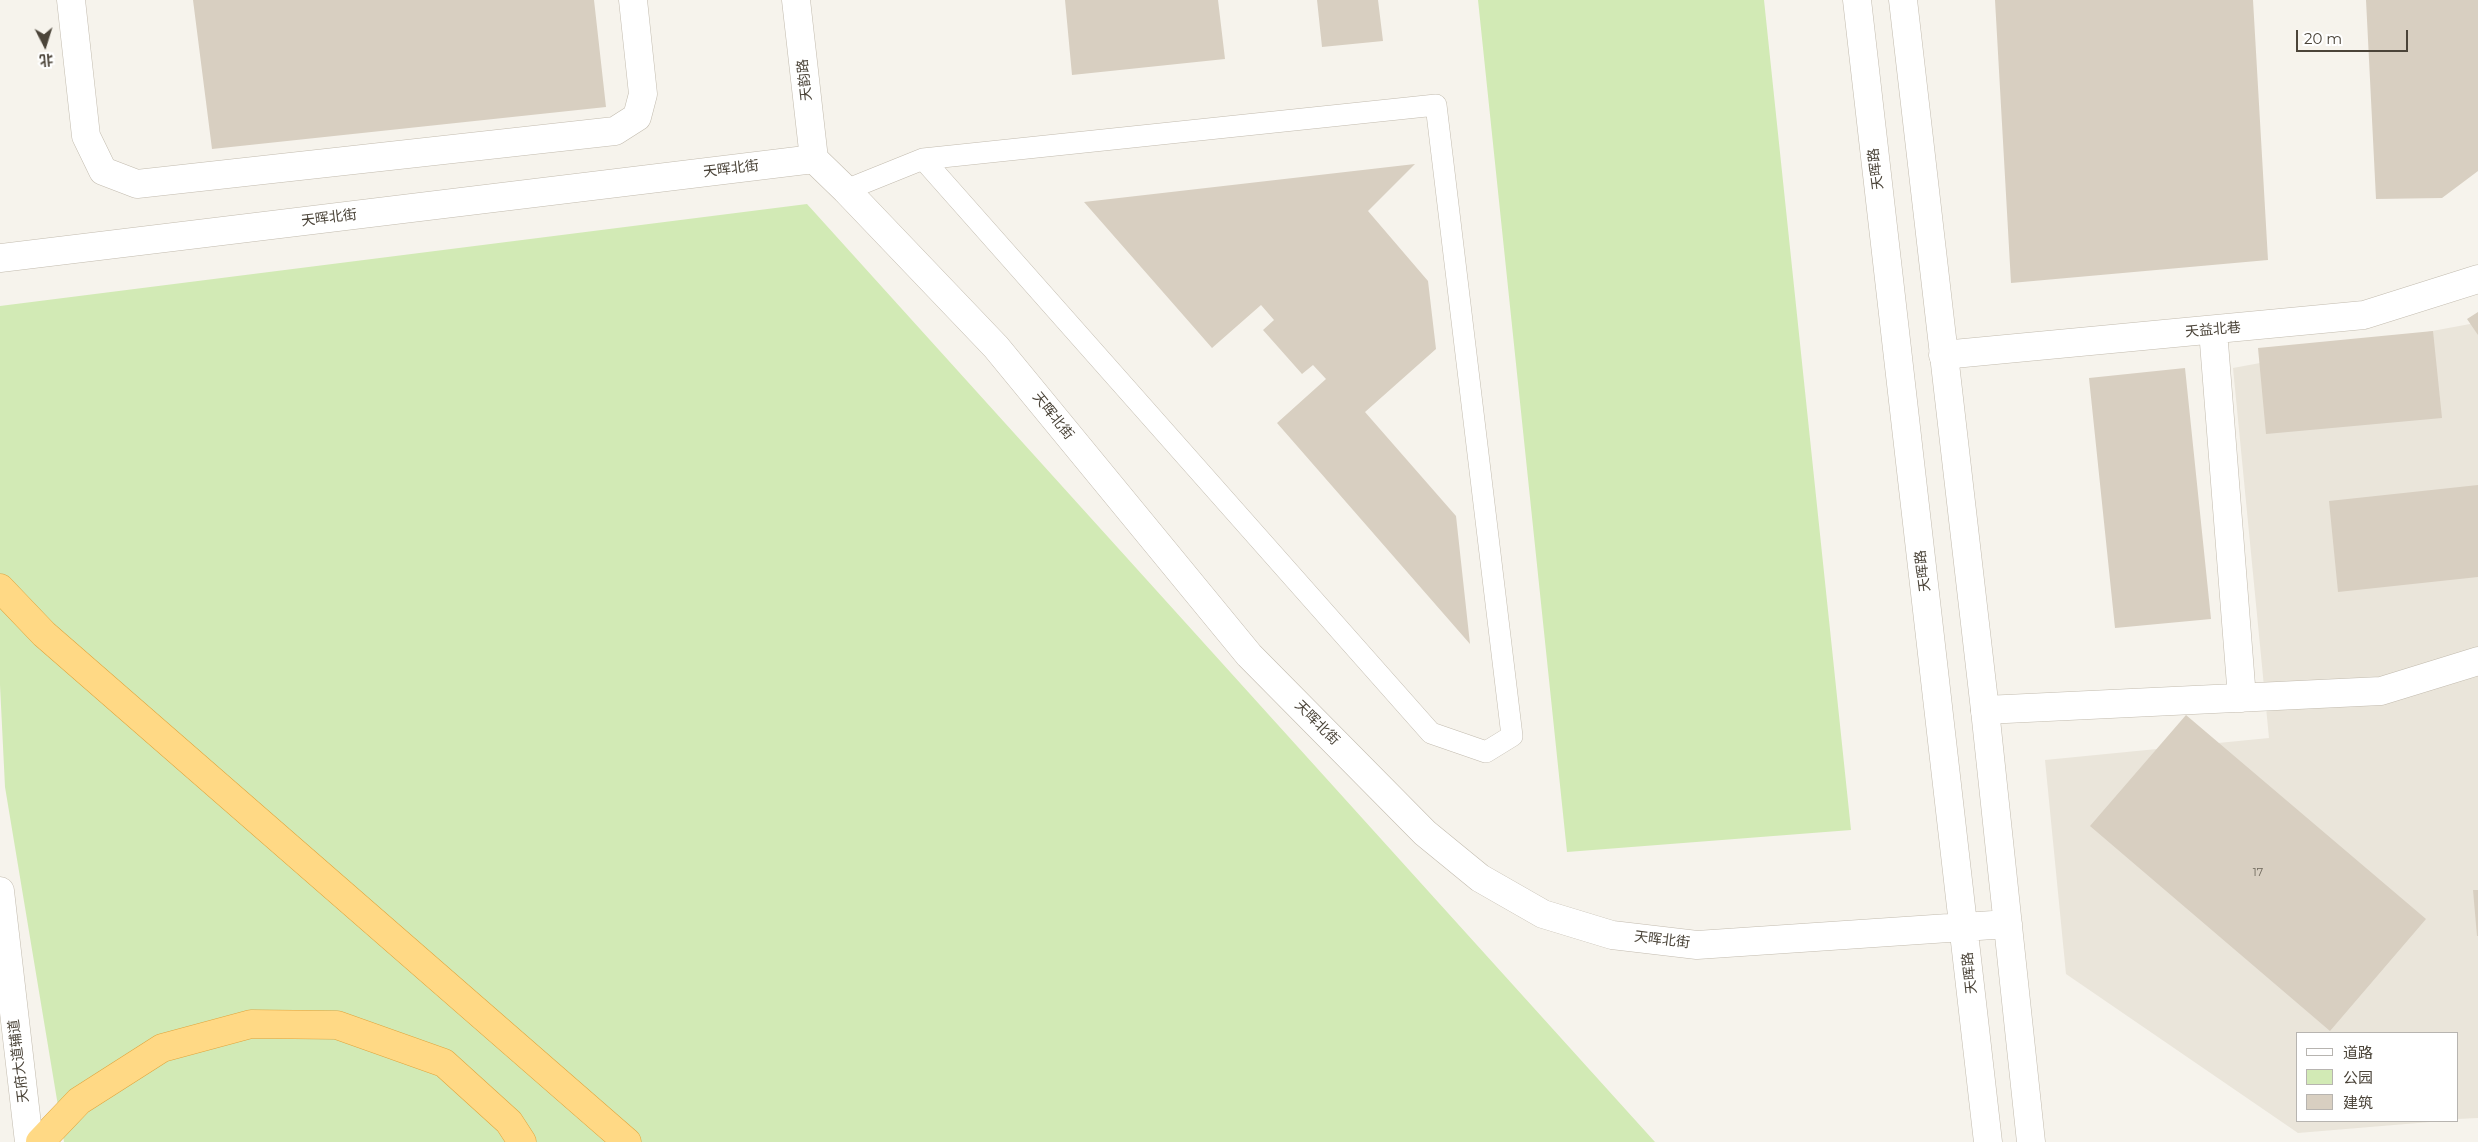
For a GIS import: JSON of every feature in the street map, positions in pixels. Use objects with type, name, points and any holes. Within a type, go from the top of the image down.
[{"type":"highway","points":[[0,588],[44,634],[627,1142]]},
{"type":"highway","points":[[40,1142],[79,1101],[162,1048],[251,1024],[337,1025],[444,1063],[509,1122],[522,1142]]},
{"type":"street","points":[[71,0],[86,136],[103,171],[137,184],[615,131],[637,117],[643,94],[633,0]]},
{"type":"street","name":"天韵路","points":[[796,0],[814,159]]},
{"type":"street","name":"天晖路","points":[[1857,0],[1965,928],[1988,1142]]},
{"type":"street","points":[[1902,0],[1985,710],[2031,1142]]},
{"type":"street","name":"天晖北街","points":[[0,258],[814,159],[996,347],[1249,655],[1425,833],[1480,878],[1543,914],[1612,934],[1697,945],[2008,924]]},
{"type":"street","name":"天益北巷","points":[[1943,355],[2364,315],[2478,279]]},
{"type":"street","points":[[2213,330],[2242,698]]},
{"type":"street","points":[[1985,710],[2381,691],[2478,660]]},
{"type":"street","name":"天府大道辅道","points":[[0,891],[3,954],[29,1142]]},
{"type":"lane","points":[[846,190],[923,159],[1436,106],[1512,736],[1486,752],[1431,733],[923,159]]},
{"type":"shaded area","points":[[2478,318],[2478,1118],[2458,1119],[2458,1032],[2296,1032],[2296,1122],[2430,1122],[2298,1133],[2066,974],[2045,760],[2269,738],[2233,368],[2470,324]]},
{"type":"green space","points":[[1478,0],[1764,0],[1851,830],[1567,852]]},
{"type":"green space","points":[[807,204],[1655,1142],[64,1142],[5,787],[0,685],[0,306]]},
{"type":"building","points":[[193,0],[594,0],[606,107],[212,149]]},
{"type":"building","points":[[1065,0],[1218,0],[1225,59],[1072,75]]},
{"type":"building","points":[[1317,0],[1378,0],[1383,41],[1322,47]]},
{"type":"building","points":[[1995,0],[2253,0],[2268,260],[2011,283]]},
{"type":"building","points":[[2366,0],[2478,0],[2478,171],[2442,198],[2376,199]]},
{"type":"building","points":[[1415,164],[1368,211],[1428,281],[1436,349],[1365,412],[1456,516],[1470,644],[1277,423],[1326,379],[1313,365],[1302,374],[1263,330],[1274,320],[1261,305],[1212,348],[1084,202]]},
{"type":"building","points":[[2478,312],[2478,335],[2467,319]]},
{"type":"building","points":[[2433,331],[2442,418],[2266,434],[2258,348]]},
{"type":"building","points":[[2185,368],[2211,619],[2115,628],[2089,378]]},
{"type":"building","points":[[2478,485],[2478,577],[2338,592],[2329,501]]},
{"type":"building","points":[[2186,715],[2426,919],[2330,1031],[2090,826]]},
{"type":"building","points":[[2473,890],[2478,890],[2478,936],[2477,936]]}]
